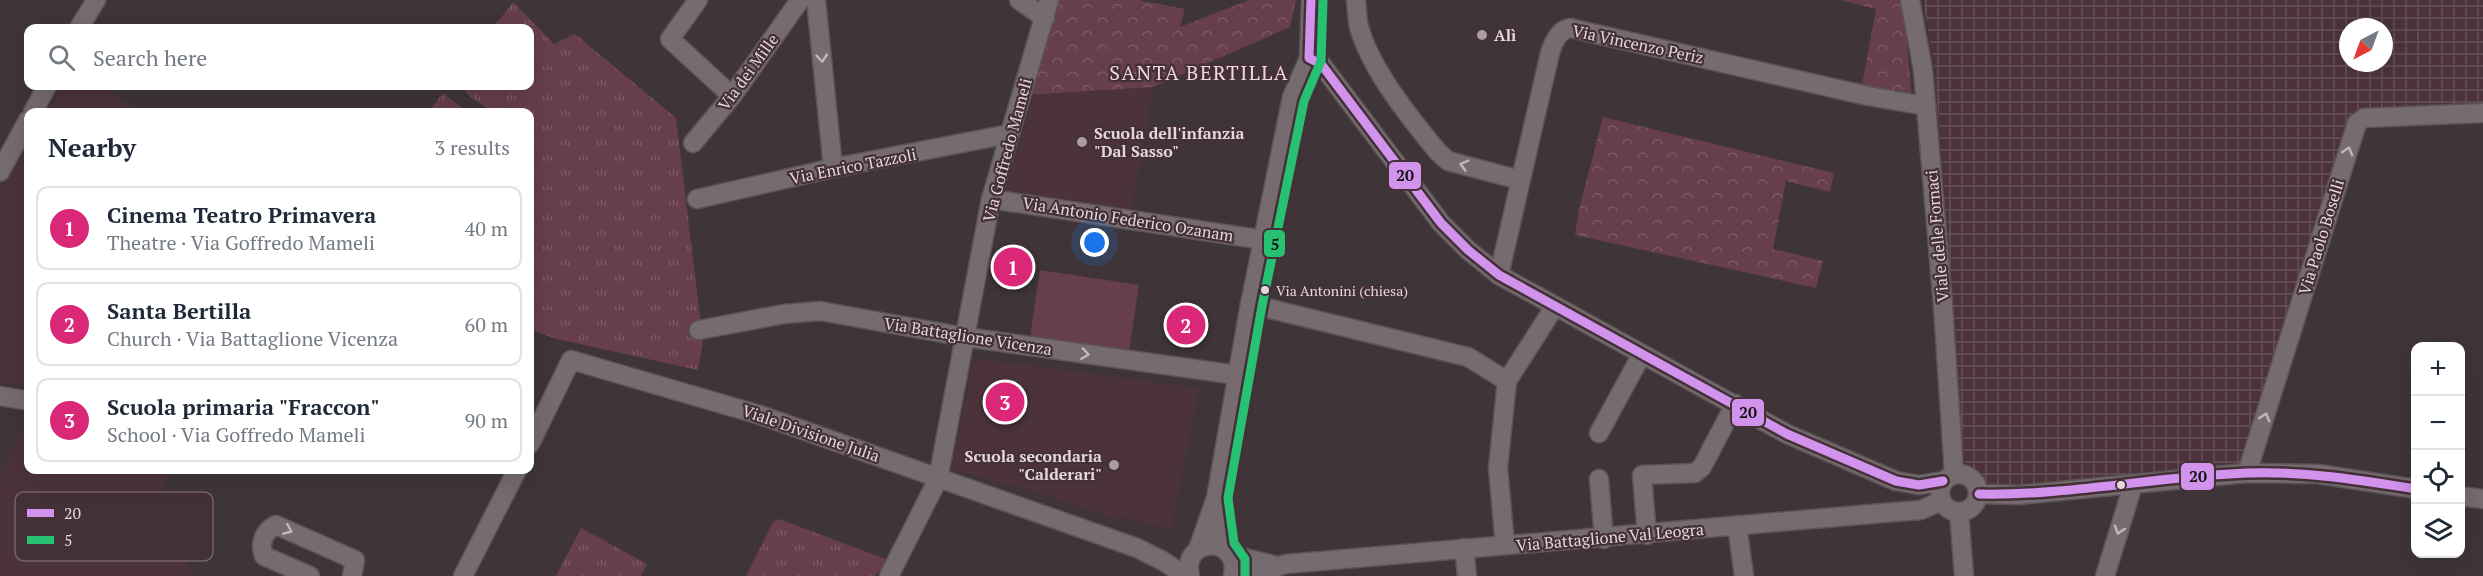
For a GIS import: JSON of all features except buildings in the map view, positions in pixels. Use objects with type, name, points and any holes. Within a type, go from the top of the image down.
[{"type":"street","points":[[81,24],[96,0]]},
{"type":"street","points":[[698,0],[670,39],[732,96]]},
{"type":"street","name":"Via dei Mille","points":[[693,143],[732,96],[800,0]]},
{"type":"street","points":[[816,0],[833,168]]},
{"type":"street","points":[[1019,0],[1045,18]]},
{"type":"street","name":"Via Goffredo Mameli","points":[[894,575],[938,479],[992,199],[1049,0]]},
{"type":"street","points":[[1188,576],[1188,567],[1216,498],[1250,304],[1292,97],[1309,58],[1311,0]]},
{"type":"street","points":[[1356,0],[1359,27],[1367,47],[1385,80],[1438,152],[1448,161],[1520,180]]},
{"type":"street","name":"Viale delle Fornaci","points":[[1910,0],[1923,70],[1943,306],[1948,477]]},
{"type":"street","name":"Via Vincenzo Periz","points":[[1499,274],[1550,53],[1564,29],[1570,28],[1868,96],[1926,106]]},
{"type":"street","points":[[1309,58],[1321,64],[1441,222],[1468,250],[1499,274],[1787,434],[1896,480],[1919,484],[1963,473],[1977,484],[1978,494],[1972,507],[1959,512],[1948,509],[1941,501],[1940,487],[1948,477]]},
{"type":"street","points":[[35,108],[45,90]]},
{"type":"street","name":"Via Paolo Boselli","points":[[2247,473],[2357,123],[2364,118],[2483,113]]},
{"type":"street","points":[[0,172],[24,127]]},
{"type":"street","name":"Via Enrico Tazzoli","points":[[697,199],[833,168],[1009,134]]},
{"type":"street","name":"Via Antonio Federico Ozanam","points":[[992,199],[1264,240]]},
{"type":"street","points":[[1250,304],[1468,357],[1507,381]]},
{"type":"street","points":[[1505,545],[1498,468],[1507,381],[1555,306]]},
{"type":"street","name":"Via Battaglione Vicenza","points":[[699,330],[784,314],[820,311],[964,337],[1237,375]]},
{"type":"street","points":[[1599,433],[1642,354]]},
{"type":"street","name":"Viale Divisione Julia","points":[[534,436],[571,360],[760,415],[1137,548],[1188,576]]},
{"type":"street","points":[[0,396],[24,400]]},
{"type":"street","points":[[1647,535],[1642,475],[1695,473],[1702,467],[1735,405]]},
{"type":"street","points":[[1978,494],[2019,495],[2247,473],[2318,474],[2411,488]]},
{"type":"street","points":[[463,576],[515,474]]},
{"type":"street","points":[[1599,479],[1604,538]]},
{"type":"street","points":[[2105,576],[2133,485]]},
{"type":"street","points":[[2465,497],[2483,499]]},
{"type":"street","points":[[1216,498],[1226,551],[1233,561],[1233,576]]},
{"type":"street","name":"Via Battaglione Val Leogra","points":[[1247,576],[1277,566],[1464,548],[1647,535],[1737,525],[1913,511],[1941,501]]},
{"type":"street","points":[[1959,512],[1964,576]]},
{"type":"street","points":[[310,576],[264,556],[264,536],[269,529],[276,525],[355,560],[352,576]]},
{"type":"street","points":[[1737,525],[1744,576]]},
{"type":"street","name":"Viale Divisione Julia","points":[[1137,548],[1195,552],[1210,545],[1226,551]]},
{"type":"street","points":[[1464,548],[1467,576]]},
{"type":"street","name":"Via Battaglione Val Leogra","points":[[1226,551],[1277,566]]},
{"type":"shaded area","points":[[1923,0],[2483,0],[2483,104],[2348,120],[2242,460],[2238,466],[2227,470],[1996,486],[1973,476],[1963,457],[1935,71]]},
{"type":"shaded area","name":"Scuola dell'infanzia \"Dal Sasso\"","points":[[1153,87],[1131,213],[1006,190],[1034,95]]},
{"type":"shaded area","points":[[62,90],[107,90],[136,108],[50,108]]},
{"type":"shaded area","points":[[24,153],[24,386],[0,382],[0,192]]},
{"type":"shaded area","name":"Scuola secondaria \"Calderari\"","points":[[974,358],[1199,388],[1171,530],[1122,517],[1121,520],[1037,492],[952,469]]},
{"type":"shaded area","points":[[24,430],[24,474],[169,474],[161,492],[15,492],[15,561],[186,561],[192,576],[0,576],[0,531],[3,516],[0,514],[0,488],[3,468],[15,442]]},
{"type":"green space","points":[[1055,0],[1139,0],[1185,9],[1180,27],[1249,0],[1296,0],[1290,27],[1153,87],[1026,95]]},
{"type":"green space","points":[[1840,0],[1900,0],[1905,20],[1912,99],[1862,85],[1876,9]]},
{"type":"green space","points":[[513,2],[554,44],[575,34],[676,118],[703,342],[698,370],[557,339],[534,331],[534,108],[486,108],[464,90],[534,90],[534,24],[496,24]]},
{"type":"green space","points":[[443,93],[462,108],[431,108]]},
{"type":"green space","points":[[1603,117],[1834,173],[1830,192],[1786,181],[1773,249],[1823,261],[1816,288],[1575,235],[1579,210]]},
{"type":"green space","points":[[1040,270],[1139,285],[1129,352],[1030,337]]},
{"type":"green space","points":[[779,519],[888,560],[875,576],[746,576],[773,522]]},
{"type":"green space","points":[[581,528],[647,564],[641,576],[556,576]]},
{"type":"transit line","name":"20","points":[[1311,0],[1309,58],[1321,64],[1441,223],[1468,250],[1499,275],[1787,434],[1896,481],[1919,485],[1943,481]]},
{"type":"transit line","name":"5","points":[[1245,576],[1245,559],[1234,543],[1228,498],[1262,306],[1304,101],[1321,61],[1323,0]]},
{"type":"transit line","name":"20","points":[[1979,494],[2046,492],[2248,473],[2290,473],[2411,488]]},
{"type":"place","name":"Alì","points":[[1482,35]]},
{"type":"place","name":"Scuola dell'infanzia \"Dal Sasso\"","points":[[1082,142]]},
{"type":"place","name":"Cinema Teatro Primavera","points":[[1013,267]]},
{"type":"place","name":"Via Antonini (chiesa)","points":[[1265,290]]},
{"type":"place","name":"Santa Bertilla","points":[[1186,325]]},
{"type":"place","name":"Scuola primaria \"Fraccon\"","points":[[1005,402]]},
{"type":"place","name":"Scuola secondaria \"Calderari\"","points":[[1114,465]]},
{"type":"district","name":"SANTA BERTILLA","points":[[1199,73]]}]
